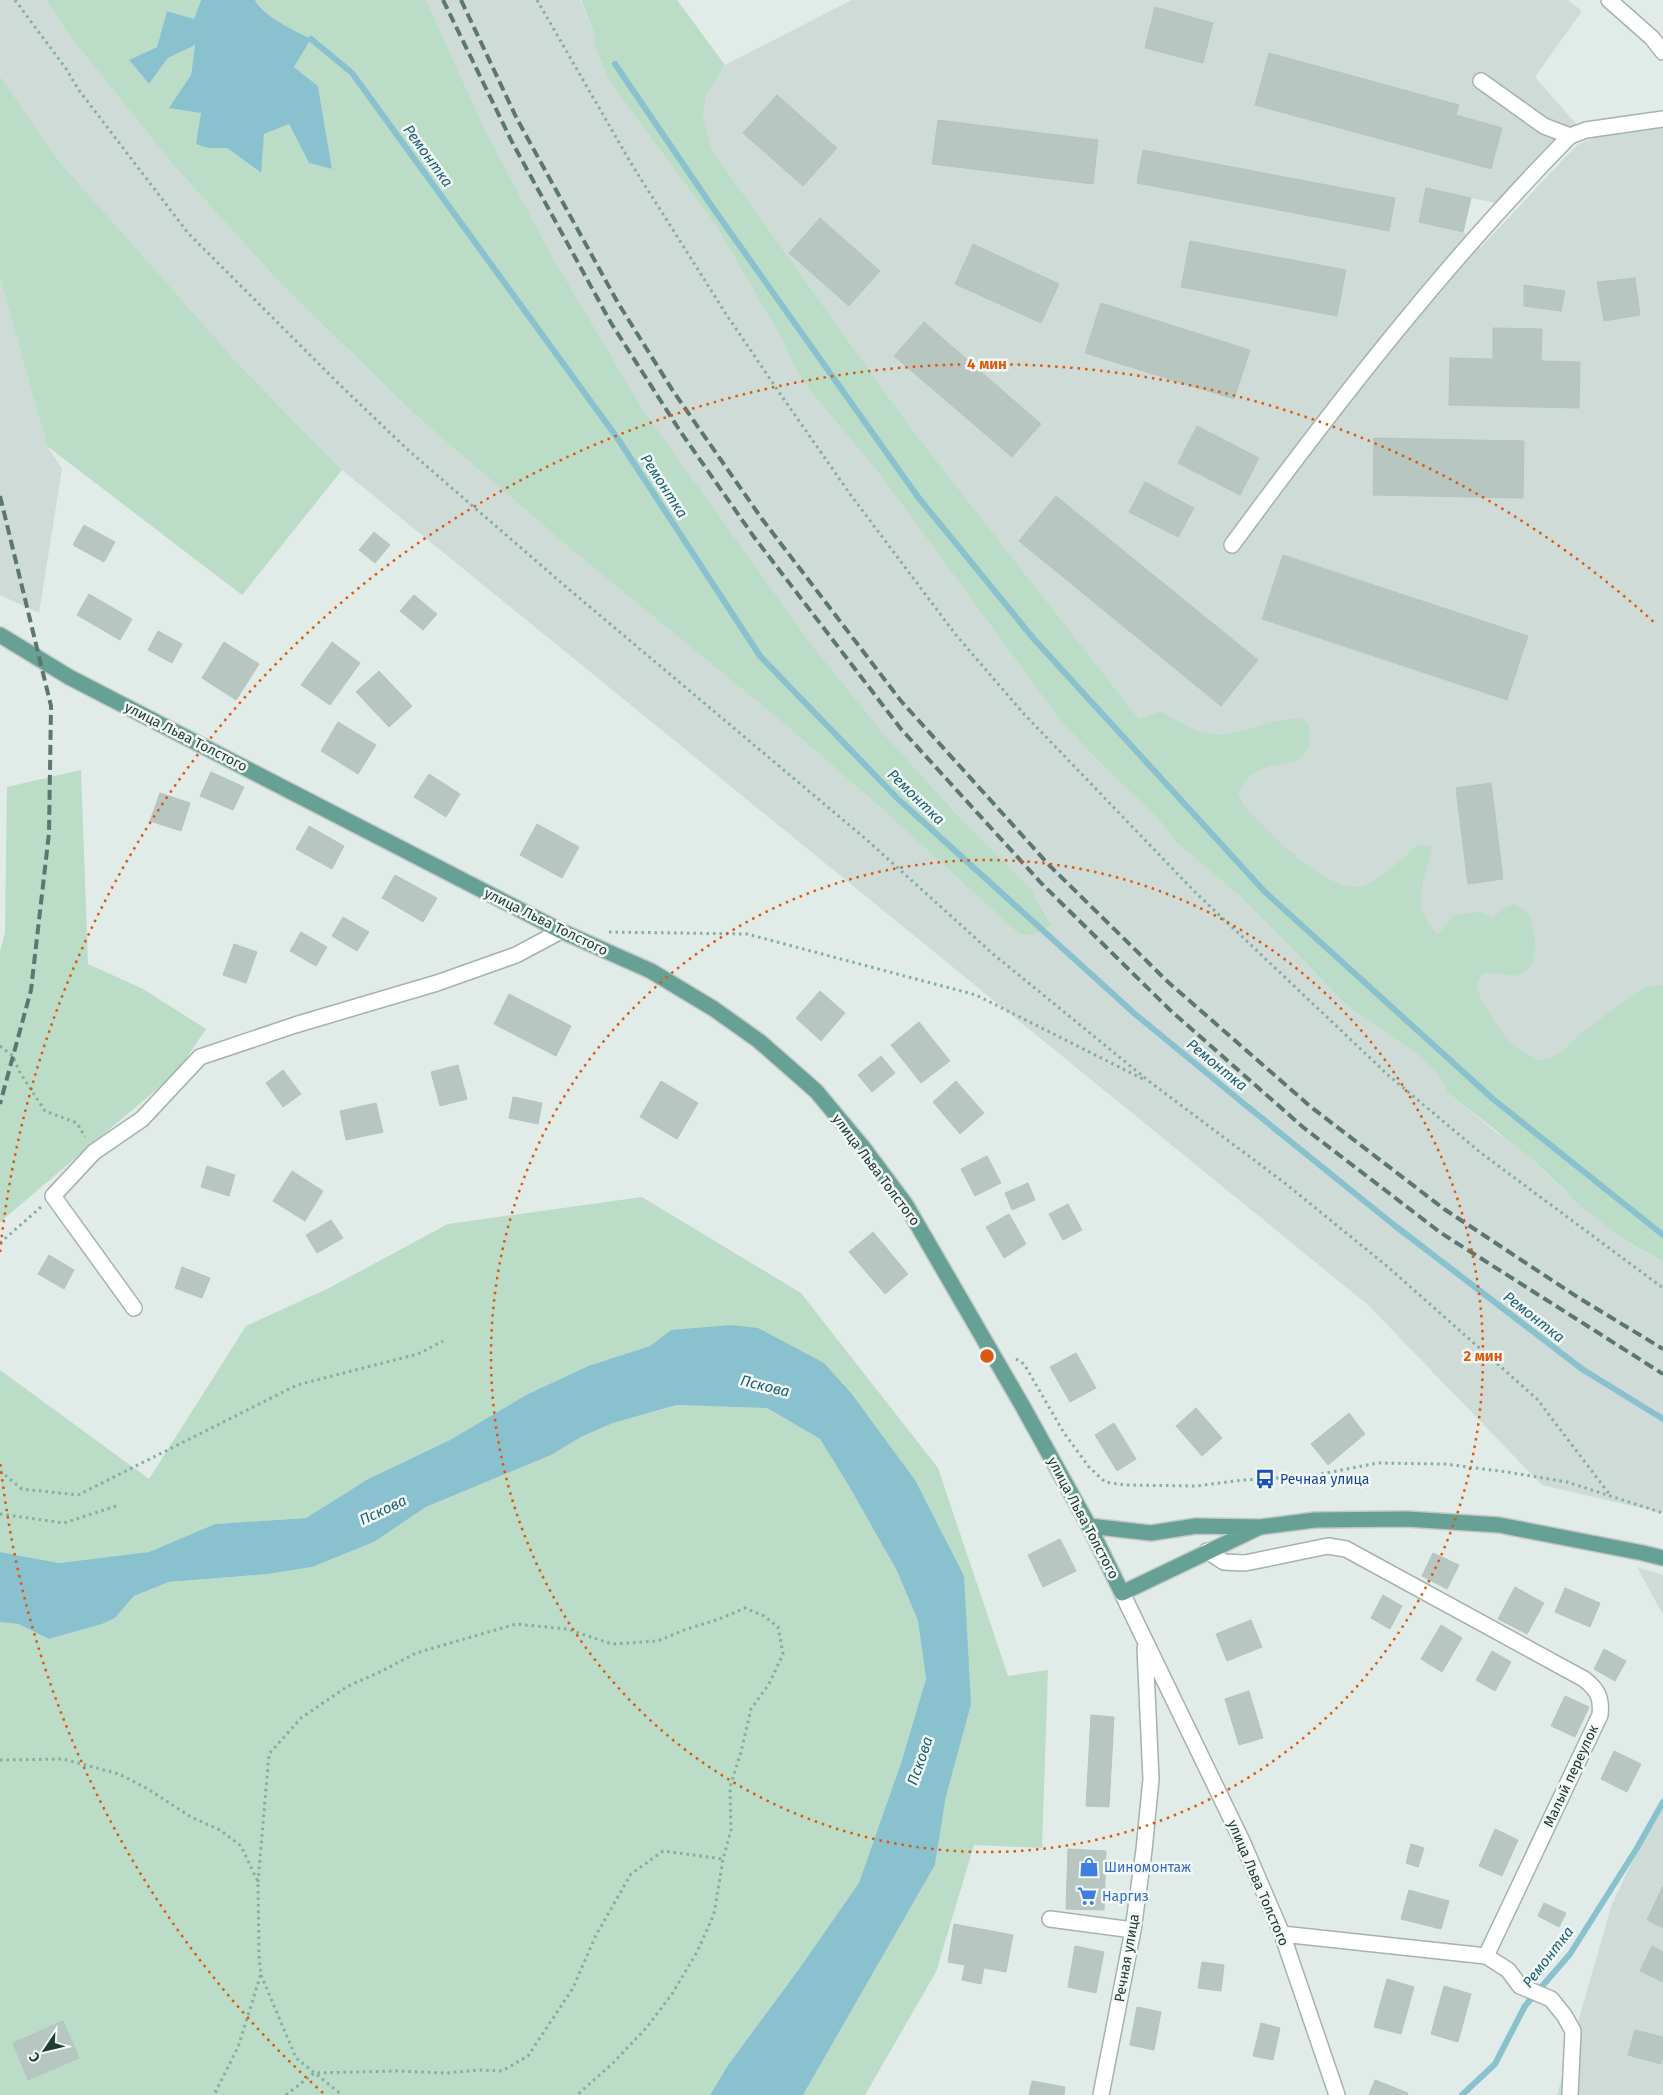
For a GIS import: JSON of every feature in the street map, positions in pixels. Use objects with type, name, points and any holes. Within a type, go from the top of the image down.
[{"type":"main road","name":"улица Льва Толстого","points":[[0,635],[69,677],[561,931],[651,971],[714,1009],[760,1041],[816,1091],[862,1146],[906,1204],[985,1338],[1089,1526],[1122,1593]]},
{"type":"main road","points":[[1089,1526],[1151,1533],[1196,1526],[1260,1526],[1316,1520],[1407,1519],[1500,1525],[1663,1558]]},
{"type":"main road","points":[[1122,1593],[1260,1526]]},
{"type":"street","points":[[1609,0],[1652,38],[1663,52]]},
{"type":"street","points":[[1481,81],[1544,126],[1570,136]]},
{"type":"street","points":[[1232,545],[1318,427],[1413,310],[1473,240],[1570,136],[1586,130],[1663,119]]},
{"type":"street","points":[[134,1308],[53,1196],[94,1152],[142,1119],[200,1057],[295,1025],[437,983],[516,955],[561,931]]},
{"type":"street","name":"Малый переулок","points":[[1207,1551],[1224,1562],[1245,1563],[1328,1546],[1346,1549],[1594,1686],[1600,1695],[1600,1715],[1486,1956]]},
{"type":"street","name":"улица Льва Толстого","points":[[1122,1593],[1144,1642],[1242,1841],[1282,1934],[1337,2095]]},
{"type":"street","name":"Речная улица","points":[[1101,2095],[1133,1930],[1151,1779],[1144,1642]]},
{"type":"street","points":[[1050,1919],[1133,1930]]},
{"type":"street","points":[[1282,1934],[1486,1956],[1508,1970],[1520,1986],[1552,1999],[1564,2014],[1573,2031],[1570,2095]]},
{"type":"path","points":[[15,0],[68,70],[78,89],[188,234],[408,450],[565,586],[867,840],[993,954],[1150,1082],[1286,1184],[1388,1267],[1536,1399],[1610,1495]]},
{"type":"path","points":[[537,0],[632,165],[726,314],[781,396],[850,494],[956,635],[1024,714],[1195,892],[1388,1075],[1481,1153],[1663,1288]]},
{"type":"path","points":[[600,932],[747,934],[976,995],[1150,1082]]},
{"type":"path","points":[[0,1046],[13,1056],[19,1071],[45,1111],[77,1123],[94,1152]]},
{"type":"path","points":[[0,1243],[53,1196]]},
{"type":"path","points":[[985,1338],[1024,1364],[1064,1433],[1089,1467],[1105,1482],[1125,1485],[1196,1486],[1243,1480],[1311,1476],[1377,1464],[1445,1464],[1558,1481],[1610,1495],[1663,1513]]},
{"type":"path","points":[[0,1471],[22,1489],[78,1495],[297,1385],[418,1354],[443,1341]]},
{"type":"path","points":[[0,1514],[64,1523],[119,1505]]},
{"type":"path","points":[[342,2095],[296,2058],[261,1974],[258,1882],[268,1754],[301,1718],[348,1686],[416,1653],[516,1624],[567,1629],[612,1644],[658,1641],[745,1608],[764,1616],[778,1627],[783,1654],[769,1684],[751,1709],[741,1752],[730,1787],[731,1830],[722,1859],[714,1914],[697,1952],[672,1994],[634,2042],[614,2063],[577,2095]]},
{"type":"path","points":[[0,1760],[63,1759],[119,1774],[148,1789],[190,1816],[220,1830],[240,1846],[258,1882]]},
{"type":"path","points":[[286,2095],[314,2074],[396,2071],[446,2073],[480,2070],[502,2071],[528,2056],[573,1988],[596,1935],[631,1874],[663,1851],[722,1859]]},
{"type":"path","points":[[214,2095],[238,2046],[261,1974]]},
{"type":"shaded area","points":[[0,0],[46,0],[69,35],[175,167],[282,285],[421,420],[577,554],[781,721],[880,807],[1019,934],[1033,935],[1051,924],[1031,889],[962,820],[883,733],[811,644],[644,411],[553,258],[486,132],[426,0],[580,0],[595,35],[594,43],[609,81],[717,227],[783,341],[797,372],[812,393],[878,472],[1057,716],[1096,759],[1157,817],[1176,842],[1242,898],[1347,1005],[1418,1055],[1438,1074],[1448,1093],[1497,1133],[1515,1144],[1564,1190],[1632,1245],[1663,1261],[1663,1513],[1542,1485],[1368,1305],[342,470],[242,368],[58,160],[0,76]]},
{"type":"shaded area","points":[[852,0],[1568,0],[1582,11],[1535,77],[1577,125],[1496,203],[1471,198],[1463,232],[1481,247],[1577,145],[1596,137],[1663,127],[1663,1219],[1139,719],[910,427],[711,149],[703,113],[707,94],[725,65]]},
{"type":"shaded area","points":[[0,278],[47,446],[62,469],[39,613],[0,595]]},
{"type":"shaded area","points":[[1637,1567],[1663,1575],[1663,1615]]},
{"type":"shaded area","points":[[1663,1796],[1663,2095],[1557,2095],[1612,1904]]},
{"type":"green space","points":[[46,0],[201,0],[194,19],[167,11],[157,47],[129,60],[149,84],[168,58],[195,44],[191,75],[209,148],[227,148],[260,173],[264,134],[289,124],[309,163],[332,169],[318,86],[294,67],[311,39],[272,17],[255,0],[426,0],[486,132],[553,258],[644,411],[811,644],[883,733],[962,820],[1031,889],[1051,925],[1033,935],[1019,934],[880,807],[781,721],[577,554],[421,420],[282,285],[175,167],[69,35]]},
{"type":"green space","points":[[581,0],[677,0],[725,65],[707,94],[703,113],[711,149],[910,427],[1139,719],[1161,711],[1197,731],[1208,734],[1230,734],[1280,720],[1301,718],[1310,727],[1309,742],[1306,752],[1301,758],[1266,767],[1256,772],[1248,778],[1238,792],[1243,805],[1298,858],[1332,881],[1348,886],[1363,886],[1385,874],[1418,845],[1432,846],[1423,881],[1421,902],[1423,913],[1438,934],[1454,915],[1481,912],[1493,918],[1503,908],[1515,904],[1527,912],[1535,937],[1535,955],[1528,969],[1517,975],[1482,974],[1476,986],[1481,999],[1495,1022],[1512,1044],[1536,1060],[1549,1059],[1561,1052],[1591,1025],[1646,987],[1663,985],[1663,1261],[1633,1245],[1584,1209],[1535,1161],[1448,1093],[1438,1074],[1418,1055],[1347,1005],[1242,898],[1176,842],[1157,817],[1096,759],[1057,716],[878,472],[812,393],[797,372],[783,341],[717,227],[609,81],[594,43],[595,35]]},
{"type":"green space","points":[[0,76],[58,160],[242,368],[342,470],[242,595],[47,446],[0,278]]},
{"type":"green space","points":[[81,770],[88,964],[143,989],[206,1029],[177,1072],[0,1222],[0,951],[5,933],[7,787]]},
{"type":"green space","points":[[642,1197],[801,1293],[938,1468],[1008,1676],[1048,1670],[1042,1848],[974,1845],[936,1972],[865,2095],[803,2095],[935,1865],[946,1796],[915,1480],[671,1330],[650,1346],[588,1366],[526,1395],[450,1440],[368,1479],[306,1518],[215,1524],[149,1552],[59,1563],[0,1552],[0,1370],[149,1479],[246,1326],[329,1288],[448,1224]]},
{"type":"green space","points":[[678,1405],[767,1408],[820,1439],[897,1571],[918,1621],[926,1679],[901,1763],[860,1883],[728,2065],[710,2095],[0,2095],[0,1622],[18,1624],[49,1639],[102,1624],[115,1618],[134,1596],[169,1582],[268,1574],[312,1567],[374,1542],[426,1507],[551,1455],[581,1437],[613,1423]]},
{"type":"water","points":[[201,0],[255,0],[272,17],[311,39],[294,67],[318,86],[332,169],[309,163],[289,124],[264,134],[261,173],[227,148],[209,148],[196,144],[201,113],[169,108],[191,75],[195,45],[168,58],[149,84],[129,60],[157,47],[167,11],[194,19]]},
{"type":"water","name":"Пскова","points":[[731,1325],[758,1328],[824,1363],[851,1393],[915,1480],[964,1576],[971,1704],[946,1796],[935,1865],[803,2095],[710,2095],[728,2065],[799,1969],[859,1883],[901,1763],[926,1679],[918,1621],[897,1571],[820,1439],[767,1408],[677,1405],[613,1423],[581,1437],[551,1455],[426,1507],[374,1542],[312,1567],[268,1574],[169,1582],[134,1596],[115,1618],[102,1624],[49,1639],[18,1624],[0,1622],[0,1552],[59,1563],[149,1552],[215,1524],[306,1518],[368,1479],[450,1440],[526,1395],[588,1366],[650,1346],[671,1330]]},
{"type":"building","points":[[1155,7],[1213,23],[1203,63],[1145,48]]},
{"type":"building","points":[[1269,53],[1459,105],[1456,115],[1502,128],[1491,169],[1255,105]]},
{"type":"building","points":[[777,95],[837,148],[803,186],[743,133]]},
{"type":"building","points":[[938,120],[1098,140],[1093,184],[932,164]]},
{"type":"building","points":[[1143,150],[1395,198],[1389,231],[1137,183]]},
{"type":"building","points":[[1426,188],[1471,198],[1463,232],[1419,222]]},
{"type":"building","points":[[820,218],[880,271],[849,306],[789,253]]},
{"type":"building","points":[[1190,241],[1346,270],[1337,316],[1181,287]]},
{"type":"building","points":[[973,244],[1059,284],[1041,323],[955,284]]},
{"type":"building","points":[[1635,278],[1640,315],[1604,321],[1597,282]]},
{"type":"building","points":[[1524,285],[1565,291],[1561,311],[1524,306]]},
{"type":"building","points":[[1101,303],[1250,350],[1234,399],[1085,353]]},
{"type":"building","points":[[924,322],[1041,424],[1012,457],[894,356]]},
{"type":"building","points":[[1493,328],[1542,329],[1541,361],[1580,362],[1579,408],[1449,405],[1450,358],[1493,359]]},
{"type":"building","points":[[1197,426],[1259,458],[1240,495],[1178,463]]},
{"type":"building","points":[[1374,438],[1524,441],[1523,498],[1373,495]]},
{"type":"building","points":[[1145,482],[1194,508],[1178,537],[1129,512]]},
{"type":"building","points":[[1056,496],[1258,660],[1221,706],[1019,541]]},
{"type":"building","points":[[84,525],[115,542],[104,562],[73,545]]},
{"type":"building","points":[[374,532],[390,545],[375,563],[359,550]]},
{"type":"building","points":[[1283,555],[1528,636],[1507,700],[1262,619]]},
{"type":"building","points":[[89,594],[132,619],[120,640],[77,615]]},
{"type":"building","points":[[414,595],[437,614],[423,630],[400,611]]},
{"type":"building","points":[[158,631],[182,644],[172,663],[148,650]]},
{"type":"building","points":[[224,642],[259,664],[236,700],[202,678]]},
{"type":"building","points":[[332,642],[360,663],[330,705],[301,685]]},
{"type":"building","points":[[379,671],[412,706],[389,727],[356,692]]},
{"type":"building","points":[[338,722],[376,745],[358,774],[321,751]]},
{"type":"building","points":[[211,772],[244,787],[233,810],[200,796]]},
{"type":"building","points":[[429,774],[460,794],[446,817],[414,797]]},
{"type":"building","points":[[1491,783],[1503,879],[1468,884],[1456,788]]},
{"type":"building","points":[[160,793],[190,803],[181,831],[150,821]]},
{"type":"building","points":[[537,824],[579,847],[562,878],[520,855]]},
{"type":"building","points":[[309,826],[344,846],[332,869],[296,849]]},
{"type":"building","points":[[395,875],[437,898],[423,922],[382,898]]},
{"type":"building","points":[[343,917],[369,932],[357,951],[332,936]]},
{"type":"building","points":[[301,932],[327,947],[316,966],[290,951]]},
{"type":"building","points":[[234,944],[257,952],[246,983],[223,975]]},
{"type":"building","points":[[820,991],[845,1013],[821,1041],[796,1018]]},
{"type":"building","points":[[509,994],[571,1026],[556,1056],[494,1024]]},
{"type":"building","points":[[919,1022],[950,1061],[921,1083],[891,1045]]},
{"type":"building","points":[[881,1056],[895,1073],[872,1092],[858,1075]]},
{"type":"building","points":[[458,1065],[467,1099],[440,1106],[431,1072]]},
{"type":"building","points":[[283,1070],[301,1094],[283,1107],[266,1083]]},
{"type":"building","points":[[661,1081],[698,1103],[677,1139],[640,1117]]},
{"type":"building","points":[[956,1081],[984,1113],[960,1134],[933,1102]]},
{"type":"building","points":[[513,1097],[542,1103],[538,1124],[509,1118]]},
{"type":"building","points":[[376,1103],[383,1132],[346,1140],[340,1111]]},
{"type":"building","points":[[987,1156],[1001,1183],[975,1196],[961,1169]]},
{"type":"building","points":[[207,1166],[235,1175],[229,1196],[201,1187]]},
{"type":"building","points":[[292,1171],[323,1191],[305,1221],[273,1201]]},
{"type":"building","points":[[1028,1183],[1035,1200],[1012,1210],[1005,1193]]},
{"type":"building","points":[[1068,1204],[1082,1230],[1063,1240],[1049,1214]]},
{"type":"building","points":[[1009,1214],[1026,1244],[1004,1258],[986,1227]]},
{"type":"building","points":[[331,1220],[343,1238],[317,1253],[306,1235]]},
{"type":"building","points":[[873,1232],[908,1274],[885,1294],[849,1252]]},
{"type":"building","points":[[49,1255],[74,1270],[64,1289],[38,1274]]},
{"type":"building","points":[[182,1267],[210,1278],[202,1298],[175,1288]]},
{"type":"building","points":[[1076,1353],[1096,1388],[1070,1402],[1050,1367]]},
{"type":"building","points":[[1196,1408],[1222,1438],[1202,1456],[1176,1426]]},
{"type":"building","points":[[1349,1413],[1365,1434],[1328,1465],[1311,1444]]},
{"type":"building","points":[[1114,1423],[1136,1459],[1117,1471],[1095,1435]]},
{"type":"building","points":[[1060,1539],[1076,1571],[1043,1587],[1028,1555]]},
{"type":"building","points":[[1433,1553],[1459,1565],[1447,1589],[1422,1576]]},
{"type":"building","points":[[1515,1587],[1544,1603],[1527,1634],[1498,1619]]},
{"type":"building","points":[[1565,1588],[1600,1603],[1590,1627],[1555,1612]]},
{"type":"building","points":[[1383,1595],[1402,1606],[1390,1629],[1371,1618]]},
{"type":"building","points":[[1251,1620],[1262,1647],[1227,1661],[1216,1634]]},
{"type":"building","points":[[1441,1625],[1462,1638],[1442,1672],[1421,1659]]},
{"type":"building","points":[[1604,1649],[1626,1661],[1615,1681],[1594,1669]]},
{"type":"building","points":[[1492,1651],[1511,1662],[1495,1691],[1476,1680]]},
{"type":"building","points":[[1249,1691],[1263,1738],[1239,1745],[1225,1699]]},
{"type":"building","points":[[1565,1696],[1589,1707],[1575,1737],[1551,1726]]},
{"type":"building","points":[[1091,1715],[1114,1717],[1109,1807],[1086,1806]]},
{"type":"building","points":[[1614,1751],[1641,1764],[1627,1792],[1601,1779]]},
{"type":"building","points":[[1495,1829],[1518,1840],[1502,1876],[1479,1866]]},
{"type":"building","points":[[1411,1844],[1424,1848],[1418,1867],[1406,1863]]},
{"type":"building","points":[[1068,1849],[1106,1851],[1104,1910],[1066,1909]]},
{"type":"building","points":[[1663,1886],[1663,1928],[1647,1920]]},
{"type":"building","points":[[1409,1890],[1449,1901],[1441,1929],[1401,1919]]},
{"type":"building","points":[[1544,1903],[1566,1913],[1559,1927],[1538,1916]]},
{"type":"building","points":[[954,1924],[1013,1935],[1006,1972],[984,1968],[981,1984],[962,1980],[965,1965],[948,1962]]},
{"type":"building","points":[[1075,1946],[1104,1952],[1096,1993],[1068,1987]]},
{"type":"building","points":[[1652,1946],[1663,1952],[1663,1982],[1640,1971]]},
{"type":"building","points":[[1202,1962],[1224,1965],[1221,1991],[1198,1988]]},
{"type":"building","points":[[1387,1979],[1414,1987],[1401,2034],[1374,2027]]},
{"type":"building","points":[[1444,1986],[1471,1994],[1458,2042],[1431,2034]]},
{"type":"building","points":[[1137,2007],[1161,2012],[1154,2050],[1130,2045]]},
{"type":"building","points":[[63,2021],[79,2058],[28,2080],[13,2043]]},
{"type":"building","points":[[1261,2023],[1280,2028],[1273,2060],[1253,2056]]},
{"type":"building","points":[[1635,2030],[1663,2037],[1661,2064],[1628,2055]]},
{"type":"building","points":[[1375,2080],[1408,2093],[1407,2095],[1369,2095]]},
{"type":"building","points":[[1032,2081],[1065,2087],[1064,2095],[1029,2095]]},
{"type":"waterway","name":"Ремонтка","points":[[311,39],[352,73],[618,439],[760,656],[898,799],[1135,1014],[1248,1107],[1394,1225],[1582,1369],[1663,1419]]},
{"type":"waterway","points":[[615,64],[713,208],[918,497],[1033,638],[1265,892],[1493,1099],[1663,1235]]},
{"type":"waterway","name":"Ремонтка","points":[[1462,2095],[1495,2064],[1525,2006],[1570,1954],[1637,1848],[1663,1802]]},
{"type":"railway","points":[[443,0],[512,142],[611,323],[680,431],[754,537],[901,729],[1042,884],[1170,1010],[1304,1128],[1441,1233],[1663,1374]]},
{"type":"railway","points":[[461,0],[517,119],[618,303],[673,391],[762,519],[901,701],[1049,865],[1168,982],[1311,1107],[1444,1209],[1579,1298],[1663,1349]]},
{"type":"railway","points":[[0,496],[51,706],[49,833],[31,990],[0,1104]]},
{"type":"place","name":"Речная улица","points":[[1265,1479]]},
{"type":"place","name":"Шиномонтаж","points":[[1089,1867]]},
{"type":"place","name":"Наргиз","points":[[1087,1896]]}]
